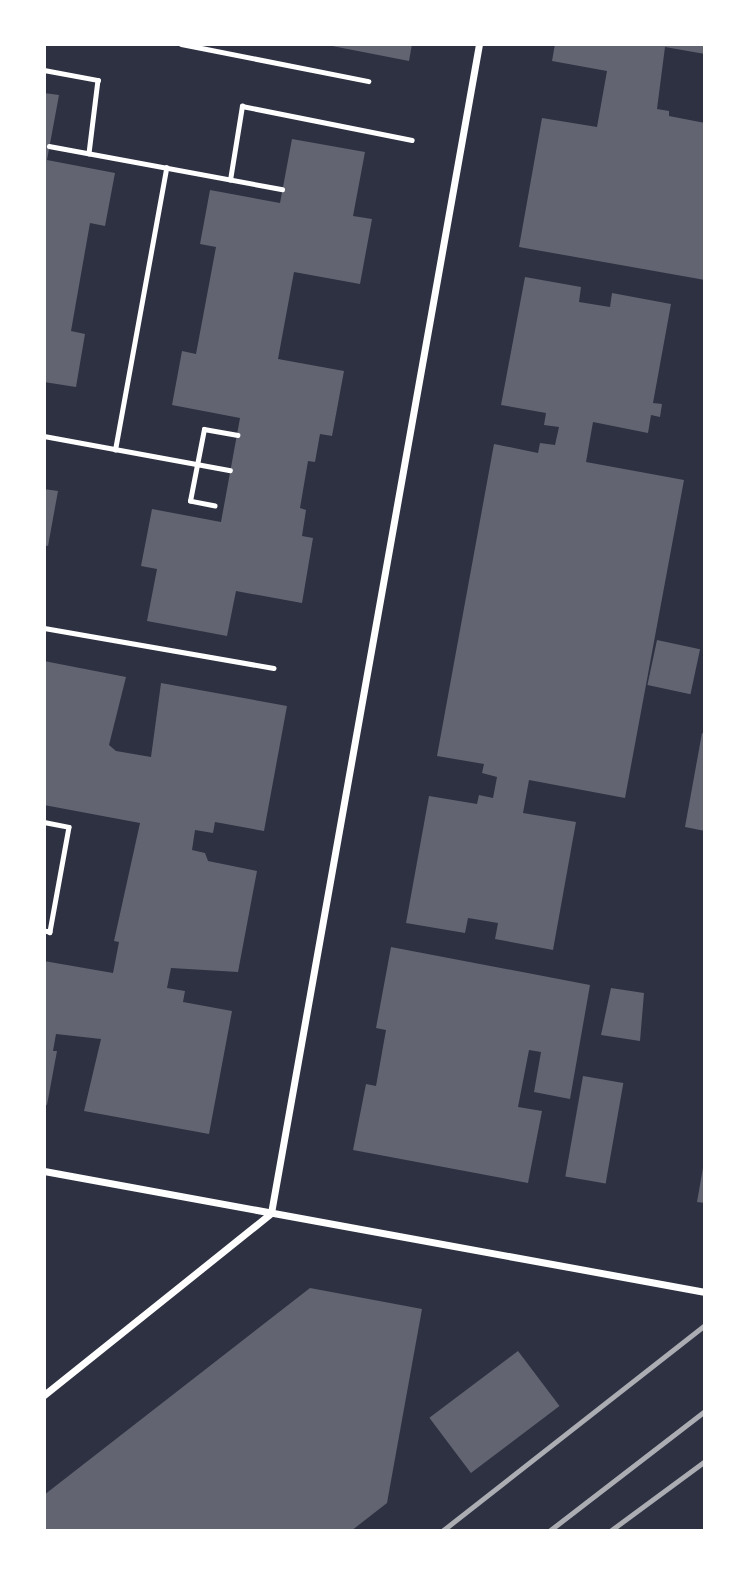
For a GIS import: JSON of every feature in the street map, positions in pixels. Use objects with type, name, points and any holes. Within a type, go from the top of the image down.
[{"type":"street","points":[[44,1395],[271,1213],[479,44]]},
{"type":"street","points":[[44,1171],[705,1292]]},
{"type":"lane","points":[[181,44],[368,81]]},
{"type":"lane","points":[[44,628],[274,668]]},
{"type":"path","points":[[44,70],[99,80],[89,153]]},
{"type":"path","points":[[230,180],[242,106],[412,140]]},
{"type":"path","points":[[50,146],[282,189]]},
{"type":"path","points":[[115,450],[166,168]]},
{"type":"path","points":[[215,506],[190,501],[204,429],[237,435]]},
{"type":"path","points":[[44,436],[230,470]]},
{"type":"path","points":[[44,822],[69,827],[50,932],[44,931]]},
{"type":"building","points":[[322,44],[412,44],[409,61]]},
{"type":"building","points":[[555,44],[705,44],[705,54],[665,47],[657,109],[669,111],[669,116],[705,123],[705,280],[519,247],[542,118],[597,127],[607,71],[552,61]]},
{"type":"building","points":[[44,93],[59,95],[47,160],[115,173],[105,226],[90,223],[71,331],[85,334],[76,387],[44,382]]},
{"type":"building","points":[[292,139],[365,152],[353,216],[372,219],[360,284],[294,272],[278,359],[344,371],[332,436],[320,434],[315,462],[308,461],[300,508],[306,510],[302,536],[313,538],[302,603],[236,591],[227,636],[147,621],[157,569],[141,566],[152,509],[221,522],[240,418],[172,405],[182,351],[196,354],[216,247],[200,244],[210,190],[280,203]]},
{"type":"building","points":[[525,277],[581,287],[579,302],[610,307],[612,293],[671,304],[653,403],[662,404],[660,417],[651,415],[648,433],[593,422],[586,462],[684,480],[625,798],[529,780],[523,813],[576,822],[553,950],[495,939],[498,923],[468,918],[465,933],[406,923],[429,796],[477,804],[479,795],[493,798],[497,777],[482,773],[484,764],[437,756],[494,444],[538,453],[540,443],[555,445],[559,427],[544,425],[546,413],[501,405]]},
{"type":"building","points":[[44,489],[58,491],[48,546],[44,545]]},
{"type":"building","points":[[657,640],[700,649],[690,694],[647,685]]},
{"type":"building","points":[[44,661],[126,677],[109,745],[116,751],[151,757],[161,683],[287,706],[264,831],[215,822],[213,833],[195,830],[192,850],[205,853],[208,861],[257,871],[238,972],[171,968],[167,988],[185,991],[183,1002],[232,1011],[209,1134],[84,1111],[101,1039],[56,1034],[53,1051],[57,1051],[47,1105],[44,1104],[44,961],[113,973],[119,942],[114,941],[140,823],[44,805]]},
{"type":"building","points":[[702,733],[705,734],[705,831],[685,827]]},
{"type":"building","points":[[391,947],[590,985],[570,1099],[534,1092],[541,1052],[529,1050],[518,1107],[542,1111],[528,1183],[353,1150],[366,1084],[376,1086],[386,1030],[376,1028]]},
{"type":"building","points":[[611,988],[644,993],[640,1041],[601,1035]]},
{"type":"building","points":[[583,1076],[623,1083],[606,1184],[565,1176]]},
{"type":"building","points":[[705,1162],[705,1203],[697,1202]]},
{"type":"building","points":[[310,1288],[422,1309],[387,1503],[351,1531],[44,1531],[44,1495]]},
{"type":"building","points":[[518,1351],[560,1406],[471,1473],[429,1418]]},
{"type":"railway","points":[[442,1531],[705,1325]]},
{"type":"railway","points":[[549,1531],[705,1411]]},
{"type":"railway","points":[[610,1531],[705,1461]]}]
